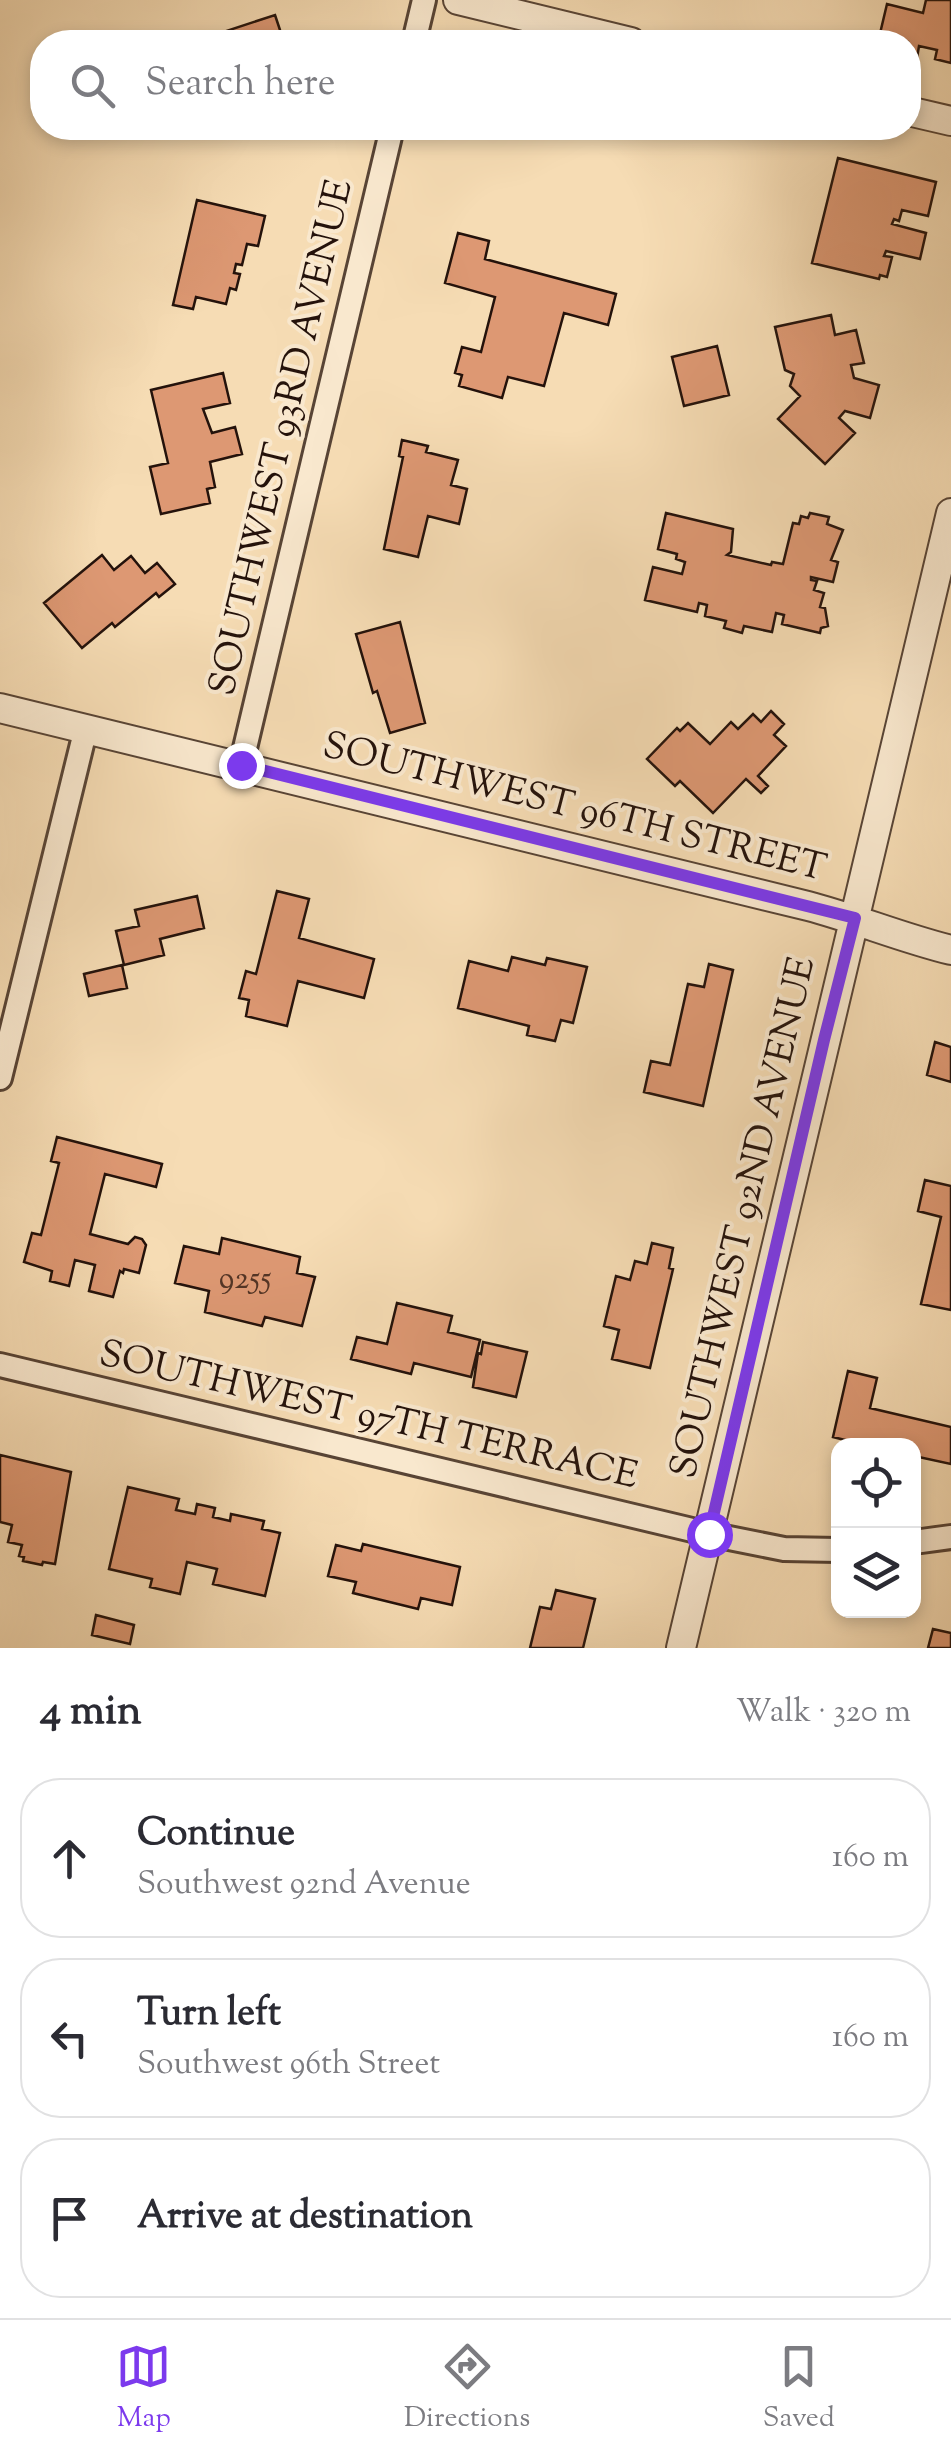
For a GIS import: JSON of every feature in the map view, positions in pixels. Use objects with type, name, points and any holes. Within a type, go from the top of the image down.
[{"type":"street","points":[[417,30],[424,0]]},
{"type":"street","points":[[458,0],[582,30]]},
{"type":"street","points":[[921,114],[951,122]]},
{"type":"street","name":"SOUTHWEST 93RD AVENUE","points":[[241,765],[389,140]]},
{"type":"street","name":"SOUTHWEST 92ND AVENUE","points":[[682,1648],[951,513]]},
{"type":"street","name":"SOUTHWEST 96TH STREET","points":[[0,708],[855,918],[902,938],[951,950]]},
{"type":"street","points":[[0,1078],[86,728]]},
{"type":"street","name":"SOUTHWEST 97TH TERRACE","points":[[0,1365],[709,1534],[784,1549],[831,1550]]},
{"type":"street","points":[[921,1541],[951,1537]]},
{"type":"building","points":[[926,0],[951,0],[951,63],[935,59],[937,50],[921,46],[921,30],[881,30],[887,4],[923,13]]},
{"type":"building","points":[[275,15],[280,30],[229,30]]},
{"type":"building","points":[[838,158],[936,182],[928,216],[902,210],[899,221],[894,219],[892,224],[926,233],[920,259],[886,251],[884,256],[892,257],[887,277],[880,275],[879,279],[812,263]]},
{"type":"building","points":[[197,200],[265,216],[258,246],[247,244],[242,265],[236,264],[234,273],[240,274],[236,290],[230,288],[226,304],[196,297],[193,309],[173,305]]},
{"type":"building","points":[[458,233],[489,241],[485,259],[616,294],[608,325],[564,313],[544,386],[508,377],[502,398],[459,386],[462,375],[455,373],[462,347],[481,352],[495,297],[445,283]]},
{"type":"building","points":[[831,315],[835,335],[856,330],[864,363],[851,365],[854,378],[879,385],[870,418],[845,411],[839,418],[855,433],[825,464],[778,419],[800,396],[790,386],[794,374],[785,370],[775,327]]},
{"type":"building","points":[[717,346],[729,395],[684,406],[672,357]]},
{"type":"building","points":[[223,373],[230,403],[203,409],[212,433],[235,427],[242,454],[210,462],[215,487],[207,489],[210,503],[161,514],[150,467],[168,463],[151,390]]},
{"type":"building","points":[[402,440],[428,446],[426,452],[458,460],[451,485],[467,489],[459,524],[428,516],[418,557],[384,549],[403,457],[399,456]]},
{"type":"building","points":[[666,513],[733,529],[731,552],[727,555],[771,565],[783,564],[793,523],[799,524],[801,516],[808,518],[810,513],[829,517],[827,524],[843,530],[831,560],[838,562],[833,582],[811,577],[817,581],[814,590],[824,593],[820,607],[825,608],[828,626],[821,628],[820,633],[782,624],[784,615],[776,613],[772,632],[744,626],[742,633],[724,628],[726,621],[705,616],[707,605],[699,603],[697,612],[645,600],[653,567],[682,574],[685,562],[676,559],[677,554],[658,549]]},
{"type":"building","points":[[102,555],[114,570],[131,556],[145,573],[157,563],[175,584],[159,597],[156,593],[115,627],[112,623],[82,648],[44,603]]},
{"type":"building","points":[[400,622],[425,723],[390,733],[377,691],[373,693],[356,634]]},
{"type":"building","points":[[771,711],[784,724],[774,735],[786,746],[758,776],[768,786],[761,793],[746,779],[713,813],[680,781],[675,786],[647,759],[677,728],[680,731],[688,723],[710,744],[731,722],[738,729],[753,714],[761,722]]},
{"type":"building","points":[[277,891],[309,899],[299,938],[374,959],[364,998],[298,981],[287,1026],[246,1016],[249,1000],[239,998],[246,971],[256,974]]},
{"type":"building","points":[[197,896],[204,928],[160,939],[164,955],[124,965],[116,931],[139,926],[135,910]]},
{"type":"building","points":[[512,957],[545,965],[547,958],[587,967],[573,1023],[561,1020],[555,1041],[527,1035],[529,1026],[458,1008],[469,961],[508,971]]},
{"type":"building","points":[[709,964],[733,970],[703,1106],[644,1092],[651,1061],[670,1065],[688,984],[704,987]]},
{"type":"building","points":[[122,965],[127,988],[89,996],[84,974]]},
{"type":"building","points":[[935,1042],[951,1047],[951,1082],[927,1075]]},
{"type":"building","points":[[57,1137],[162,1164],[156,1187],[105,1174],[90,1234],[128,1244],[135,1237],[146,1245],[139,1273],[120,1271],[113,1297],[89,1291],[95,1265],[75,1260],[69,1286],[50,1281],[52,1271],[24,1262],[32,1233],[41,1235],[59,1163],[51,1161]]},
{"type":"building","points":[[925,1180],[951,1186],[951,1310],[921,1304],[941,1217],[918,1211]]},
{"type":"building","points":[[222,1238],[300,1257],[297,1273],[315,1277],[302,1326],[265,1317],[262,1326],[205,1312],[209,1291],[175,1283],[184,1246],[219,1254]]},
{"type":"building","points":[[652,1243],[673,1248],[669,1268],[673,1269],[650,1368],[612,1359],[619,1330],[604,1326],[616,1276],[630,1280],[635,1261],[647,1264]]},
{"type":"building","points":[[397,1303],[452,1316],[448,1332],[480,1340],[471,1377],[414,1363],[411,1374],[351,1359],[357,1337],[387,1344]]},
{"type":"building","points":[[483,1342],[527,1352],[516,1397],[473,1387]]},
{"type":"building","points":[[848,1371],[877,1378],[870,1408],[951,1427],[951,1464],[921,1458],[921,1438],[833,1437]]},
{"type":"building","points":[[0,1455],[71,1472],[55,1564],[23,1561],[24,1557],[19,1556],[22,1545],[8,1542],[12,1525],[0,1522]]},
{"type":"building","points":[[128,1487],[179,1499],[176,1510],[195,1514],[197,1504],[215,1508],[213,1517],[230,1521],[231,1514],[264,1521],[262,1529],[280,1533],[265,1596],[213,1584],[217,1569],[187,1562],[180,1594],[150,1587],[152,1579],[109,1569]]},
{"type":"building","points":[[363,1544],[460,1567],[452,1605],[421,1598],[418,1609],[353,1593],[356,1582],[328,1576],[336,1545],[361,1551]]},
{"type":"building","points":[[556,1590],[595,1599],[583,1648],[530,1648],[540,1607],[551,1609]]},
{"type":"building","points":[[96,1615],[134,1625],[130,1644],[92,1635]]},
{"type":"building","points":[[933,1629],[951,1633],[951,1648],[928,1648]]},
{"type":"route","points":[[241,765],[855,918],[709,1534]]}]
